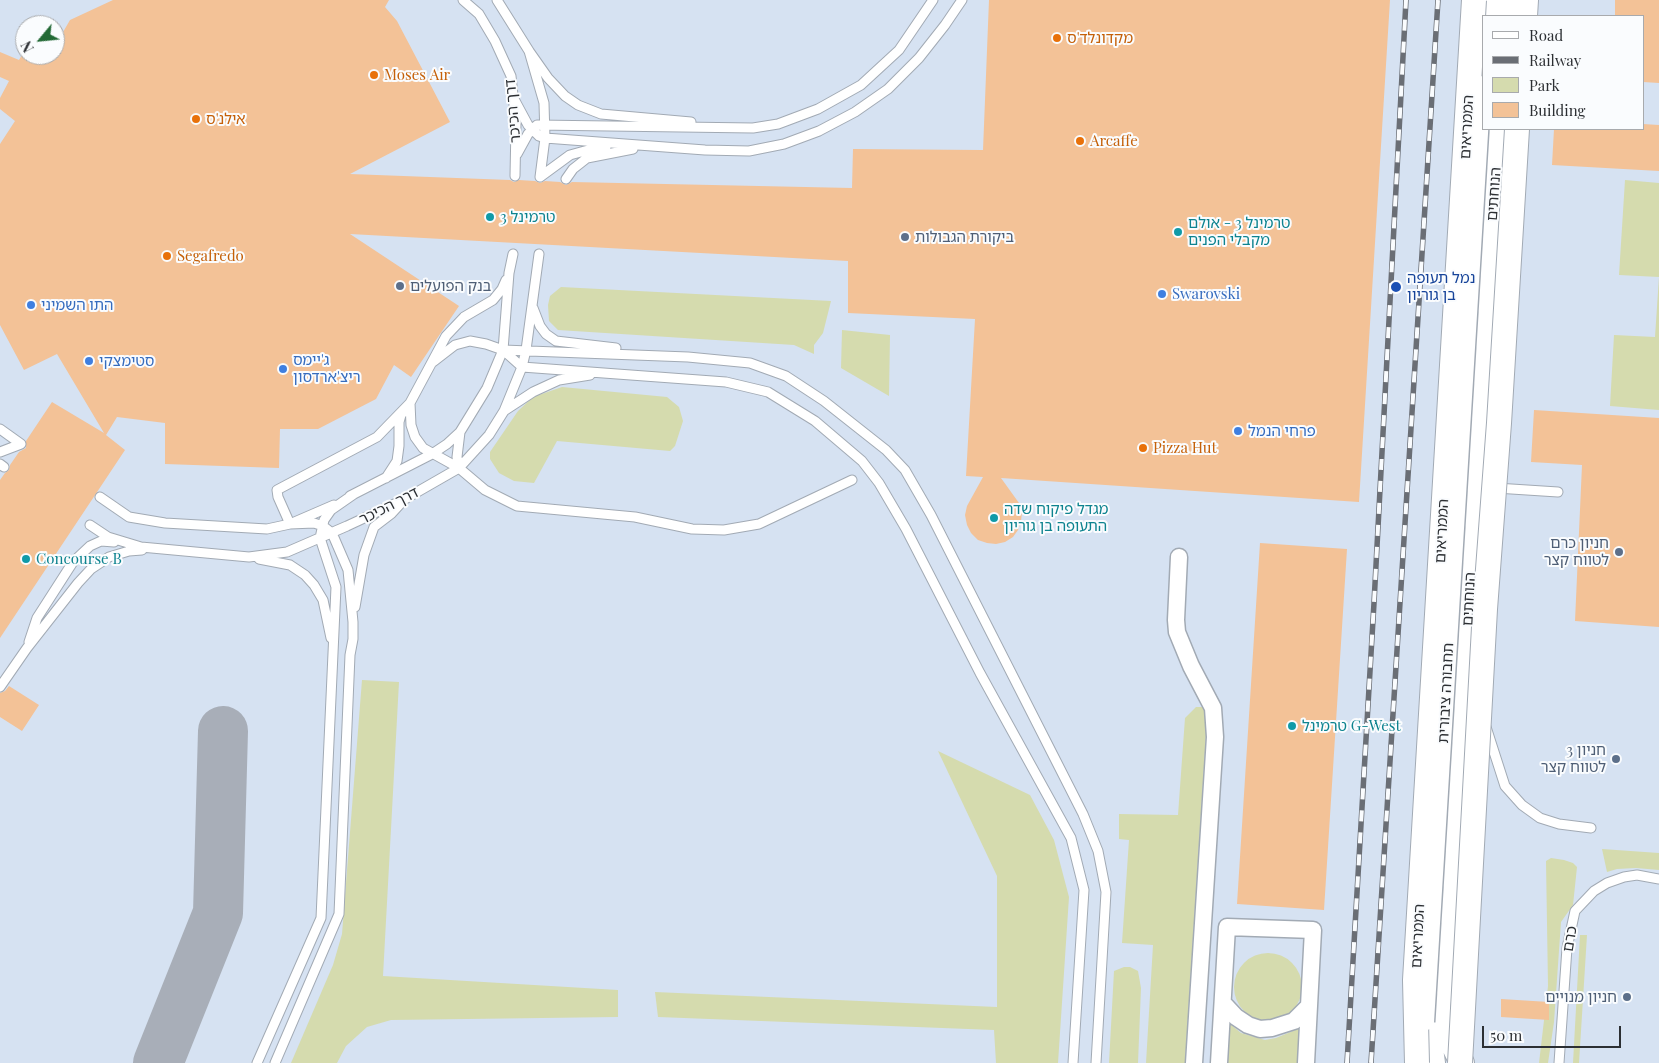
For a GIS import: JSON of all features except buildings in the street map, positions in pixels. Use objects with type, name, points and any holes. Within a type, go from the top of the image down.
[{"type":"street","points":[[1434,1063],[1422,981],[1414,901],[1465,0]]},
{"type":"street","name":"הממריאים","points":[[1417,1063],[1415,980],[1474,0]]},
{"type":"street","points":[[1487,15],[1488,0]]},
{"type":"street","points":[[1504,15],[1505,0]]},
{"type":"street","points":[[1524,15],[1526,0]]},
{"type":"street","name":"תחבורה ציבורית","points":[[1424,1063],[1482,101]]},
{"type":"street","name":"הנוחתים","points":[[1461,1063],[1438,1014],[1465,662],[1498,130]]},
{"type":"street","points":[[1461,1063],[1485,609],[1518,130]]},
{"type":"street","points":[[1179,557],[1177,632],[1191,666],[1213,708],[1215,737],[1194,1063]]},
{"type":"street","points":[[1219,1063],[1227,927],[1313,930],[1306,1063]]},
{"type":"street","points":[[1223,1003],[1236,1017],[1248,1025],[1260,1029],[1272,1028],[1294,1021],[1309,1006]]},
{"type":"lane","name":"דרך הכיכר","points":[[463,0],[479,14],[495,41],[511,76],[516,124],[515,176]]},
{"type":"lane","name":"דרך הכיכר","points":[[498,0],[529,50],[544,103],[545,138],[540,177],[570,155],[599,147],[651,146]]},
{"type":"lane","points":[[503,0],[512,22]]},
{"type":"lane","points":[[516,154],[532,128],[537,124],[753,128],[778,124],[818,109],[862,85],[899,50],[933,0]]},
{"type":"lane","points":[[514,99],[532,128],[539,136],[545,138],[749,152],[784,144],[819,131],[855,112],[888,89],[919,58],[962,0]]},
{"type":"lane","points":[[529,50],[548,78],[565,96],[578,105],[601,114],[753,128]]},
{"type":"lane","points":[[566,180],[572,169],[587,158],[619,150],[651,146]]},
{"type":"lane","name":"דרך הכיכר","points":[[100,497],[129,517],[165,523],[266,529],[290,524],[432,454],[460,432],[487,388],[503,350],[509,274],[513,254]]},
{"type":"lane","name":"דרך הכיכר","points":[[90,525],[108,537],[140,547],[249,557],[287,552],[405,499],[459,468],[489,435],[504,411],[522,367],[539,254]]},
{"type":"lane","points":[[386,478],[396,461],[401,415],[410,404],[446,336],[464,317],[493,300],[502,289],[509,274]]},
{"type":"lane","points":[[532,307],[540,326],[546,334],[556,341],[604,348],[661,351],[688,357]]},
{"type":"lane","points":[[433,362],[455,345],[470,341],[503,350],[688,357],[750,363],[786,376],[824,401],[886,450],[905,470],[926,507],[1083,814],[1098,851],[1106,892],[1096,1063]]},
{"type":"lane","points":[[503,350],[522,367],[726,382],[768,392],[815,421],[862,461],[879,483],[906,529],[980,673],[1071,838],[1084,890],[1073,1063]]},
{"type":"lane","points":[[504,411],[533,392],[559,380],[615,373]]},
{"type":"lane","points":[[410,404],[411,425],[415,437],[423,448],[459,468],[485,490],[517,506],[635,517],[692,529],[724,530],[759,524],[852,480]]},
{"type":"lane","points":[[353,622],[348,570],[332,533],[323,526],[314,523],[290,524],[278,497],[277,490],[377,437],[410,404]]},
{"type":"lane","points":[[0,429],[21,444],[0,452]]},
{"type":"lane","points":[[459,468],[457,457],[460,432]]},
{"type":"lane","points":[[1476,487],[1558,492]]},
{"type":"lane","points":[[257,1063],[321,918],[336,588],[320,538],[324,520],[331,510],[354,494]]},
{"type":"lane","points":[[275,1063],[339,914],[353,622],[364,555],[374,527],[391,514],[405,499]]},
{"type":"lane","points":[[27,648],[37,618],[74,562],[90,546],[101,541],[124,542]]},
{"type":"lane","points":[[0,687],[27,648],[91,569],[110,557],[129,550],[165,549]]},
{"type":"lane","points":[[249,557],[290,564],[305,575],[314,585],[323,600],[334,654]]},
{"type":"lane","points":[[1465,662],[1506,786],[1522,805],[1540,818],[1559,824],[1591,828]]},
{"type":"lane","name":"כרם","points":[[1560,1063],[1567,948],[1575,911],[1594,891],[1608,883],[1624,877],[1637,875],[1659,879]]},
{"type":"shaded area","points":[[0,0],[1659,0],[1659,1063],[0,1063]]},
{"type":"green space","points":[[1625,180],[1659,183],[1659,277],[1619,275]]},
{"type":"green space","points":[[1659,277],[1659,410],[1610,406],[1614,335],[1655,337]]},
{"type":"green space","points":[[561,287],[831,301],[823,333],[814,345],[814,354],[794,345],[558,330],[549,321],[548,305],[550,296]]},
{"type":"green space","points":[[842,330],[890,335],[889,396],[841,368]]},
{"type":"green space","points":[[562,387],[667,397],[679,407],[683,421],[675,446],[670,451],[557,441],[534,483],[514,481],[499,473],[490,459],[490,452],[518,411],[533,397]]},
{"type":"green space","points":[[362,680],[399,682],[383,976],[618,990],[618,1017],[391,1020],[367,1027],[346,1046],[337,1063],[291,1063],[333,965],[342,934]]},
{"type":"green space","points":[[1196,707],[1205,707],[1207,719],[1185,1063],[1146,1063],[1153,945],[1122,943],[1129,840],[1119,839],[1119,814],[1178,815],[1185,718]]},
{"type":"green space","points":[[938,751],[1030,795],[1054,840],[1069,897],[1058,1063],[996,1063],[994,1030],[658,1017],[655,992],[997,1007],[997,876]]},
{"type":"green space","points":[[1602,849],[1659,853],[1659,870],[1636,868],[1617,869],[1607,872]]},
{"type":"green space","points":[[1551,858],[1573,863],[1577,867],[1573,905],[1561,922],[1554,1022],[1548,1063],[1539,1063],[1548,986],[1546,861]]},
{"type":"green space","points":[[1580,935],[1587,935],[1579,1063],[1573,1063]]},
{"type":"green space","points":[[1268,953],[1281,956],[1292,963],[1299,974],[1302,987],[1299,1000],[1292,1011],[1281,1018],[1268,1021],[1255,1018],[1244,1011],[1237,1000],[1234,987],[1237,974],[1244,963],[1255,956]]},
{"type":"green space","points":[[1130,967],[1138,971],[1141,988],[1138,1063],[1109,1063],[1114,971]]},
{"type":"green space","points":[[1229,1023],[1241,1033],[1265,1040],[1276,1038],[1300,1028],[1299,1063],[1227,1063]]},
{"type":"taxiway","points":[[158,1063],[218,913],[223,731]]},
{"type":"railway","points":[[1347,1063],[1406,0]]},
{"type":"railway","points":[[1371,1063],[1438,0]]},
{"type":"place","name":"מקדונלד'ס","points":[[1057,38]]},
{"type":"place","name":"Moses Air","points":[[374,75]]},
{"type":"place","name":"אילנ'ס","points":[[196,119]]},
{"type":"place","name":"Arcaffe","points":[[1080,141]]},
{"type":"place","name":"טרמינל 3","points":[[490,217]]},
{"type":"place","name":"טרמינל 3 - אולם מקבלי הפנים","points":[[1178,232]]},
{"type":"place","name":"ביקורת הגבולות","points":[[905,237]]},
{"type":"place","name":"Segafredo","points":[[167,256]]},
{"type":"place","name":"בנק הפועלים","points":[[400,286]]},
{"type":"place","name":"נמל תעופה בן גוריון","points":[[1396,287]]},
{"type":"place","name":"Swarovski","points":[[1162,294]]},
{"type":"place","name":"התו השמיני","points":[[31,305]]},
{"type":"place","name":"סטימצקי","points":[[89,361]]},
{"type":"place","name":"ג'יימס ריצ'ארדסון","points":[[283,369]]},
{"type":"place","name":"פרחי הנמל","points":[[1238,431]]},
{"type":"place","name":"Pizza Hut","points":[[1143,448]]},
{"type":"place","name":"מגדל פיקוח שדה התעופה בן גוריון","points":[[994,518]]},
{"type":"place","name":"חניון כרם לטווח קצר","points":[[1619,552]]},
{"type":"place","name":"Concourse B","points":[[26,559]]},
{"type":"place","name":"טרמינל G-West","points":[[1292,726]]},
{"type":"place","name":"חניון 3 לטווח קצר","points":[[1616,759]]},
{"type":"place","name":"חניון מנויים","points":[[1627,997]]}]
